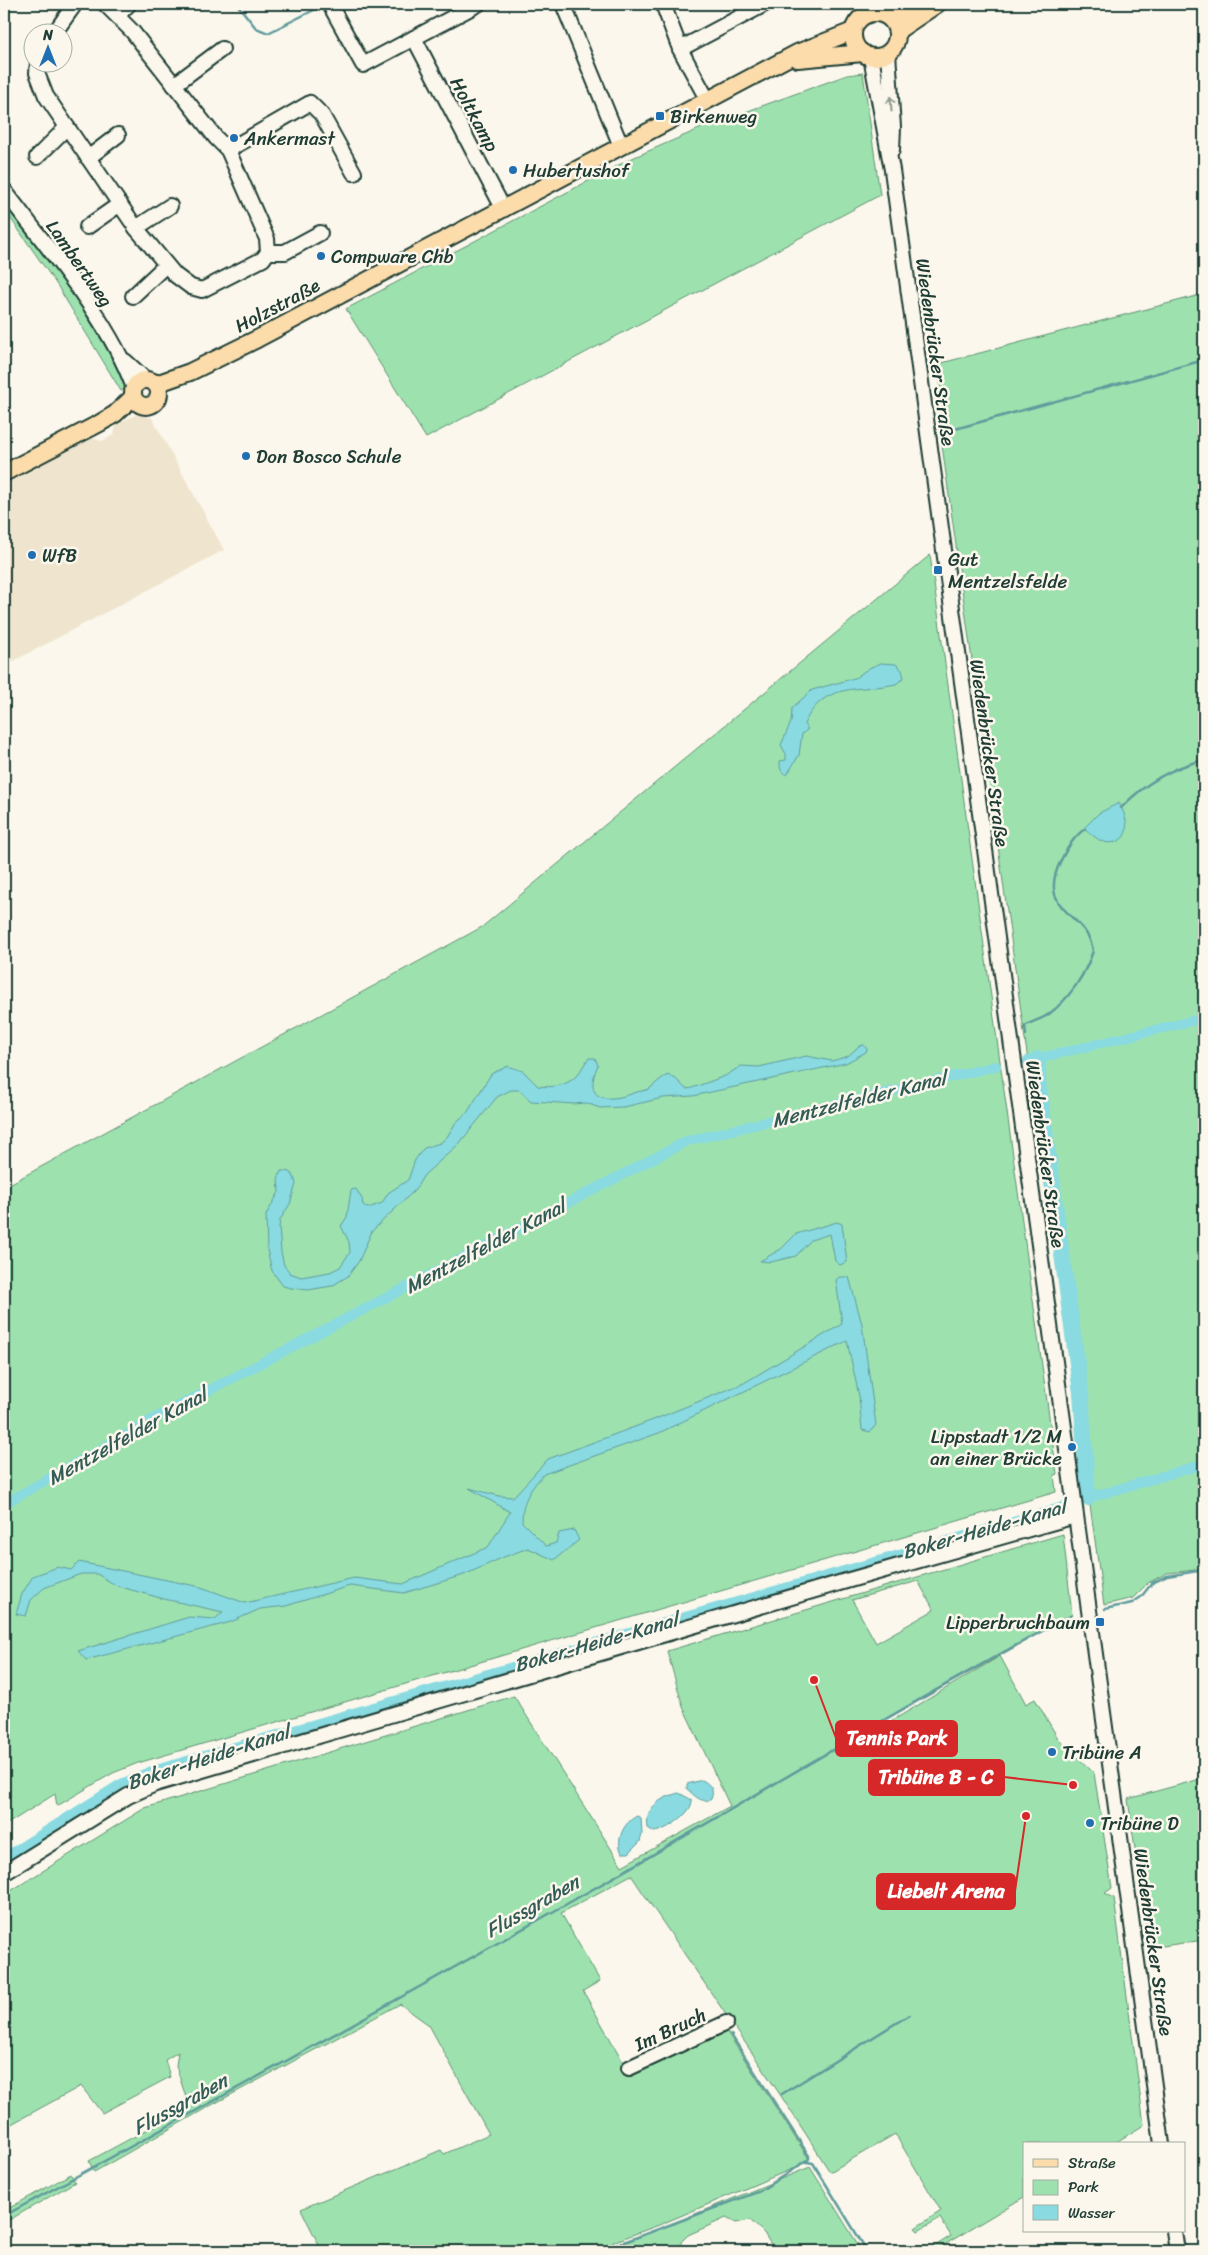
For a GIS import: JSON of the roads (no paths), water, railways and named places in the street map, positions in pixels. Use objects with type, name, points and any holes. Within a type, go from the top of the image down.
[{"type":"main road","points":[[853,31],[857,22],[874,10],[917,4]]},
{"type":"main road","points":[[874,10],[894,23],[897,31],[937,4]]},
{"type":"main road","name":"Holzstraße","points":[[4,473],[115,414],[145,391],[257,340],[781,61],[853,31]]},
{"type":"main road","name":"Wiedenbrücker Straße","points":[[853,31],[855,43],[867,55]]},
{"type":"main road","name":"Wiedenbrücker Straße","points":[[888,53],[895,46],[897,31]]},
{"type":"main road","points":[[867,55],[880,57],[888,53]]},
{"type":"main road","name":"Holzstraße","points":[[781,61],[867,55]]},
{"type":"street","points":[[63,22],[76,4]]},
{"type":"street","points":[[37,72],[46,96],[136,228],[166,266],[191,287],[202,290],[263,259],[268,252],[267,239],[228,150],[216,138],[118,15],[106,4]]},
{"type":"street","points":[[118,15],[130,4]]},
{"type":"street","points":[[330,6],[364,65],[414,38],[463,7],[478,4]]},
{"type":"street","points":[[563,4],[620,146]]},
{"type":"street","points":[[663,4],[680,49],[707,99]]},
{"type":"street","points":[[680,49],[764,4]]},
{"type":"street","name":"Holtkamp","points":[[414,38],[503,208]]},
{"type":"street","points":[[174,85],[222,49]]},
{"type":"street","name":"Wiedenbrücker Straße","points":[[888,53],[893,127],[892,170]]},
{"type":"street","name":"Wiedenbrücker Straße","points":[[867,55],[892,170],[1162,2142]]},
{"type":"street","points":[[228,150],[310,103],[322,115],[354,173]]},
{"type":"street","points":[[37,157],[67,127]]},
{"type":"street","points":[[88,158],[118,136]]},
{"type":"street","name":"Lambertweg","points":[[4,190],[76,286],[145,391]]},
{"type":"street","points":[[87,227],[120,204]]},
{"type":"street","points":[[136,228],[170,206]]},
{"type":"street","points":[[268,252],[285,252],[320,233]]},
{"type":"street","points":[[133,296],[166,266]]},
{"type":"street","points":[[4,1873],[128,1796],[156,1784],[846,1581],[1074,1507]]},
{"type":"street","name":"Im Bruch","points":[[629,2068],[726,2023]]},
{"type":"street","points":[[1174,2232],[1177,2251]]},
{"type":"water","points":[[881,663],[896,664],[902,670],[904,678],[896,684],[843,691],[821,701],[812,710],[804,724],[808,729],[802,734],[799,755],[787,775],[783,773],[780,768],[780,761],[786,760],[786,754],[781,745],[791,722],[792,708],[812,690],[855,678],[869,668]]},
{"type":"water","points":[[1119,803],[1126,819],[1125,835],[1121,839],[1110,843],[1104,842],[1084,828],[1099,813]]},
{"type":"water","points":[[864,1045],[867,1049],[866,1052],[846,1063],[693,1096],[663,1098],[624,1107],[600,1108],[586,1103],[531,1101],[519,1090],[511,1090],[497,1097],[459,1144],[424,1175],[415,1190],[372,1231],[359,1261],[348,1276],[332,1286],[308,1290],[283,1286],[272,1271],[267,1250],[266,1215],[279,1192],[278,1179],[281,1171],[287,1171],[292,1174],[296,1184],[290,1204],[280,1220],[281,1252],[284,1265],[290,1273],[301,1277],[330,1272],[340,1267],[350,1252],[349,1242],[341,1226],[347,1217],[351,1190],[356,1189],[363,1205],[368,1208],[382,1203],[388,1193],[408,1180],[415,1160],[424,1148],[440,1143],[447,1137],[456,1122],[467,1113],[491,1074],[508,1066],[523,1071],[538,1086],[548,1087],[569,1082],[579,1073],[589,1058],[595,1058],[598,1065],[593,1086],[595,1092],[606,1098],[614,1098],[649,1089],[660,1079],[668,1075],[676,1079],[686,1089],[725,1076],[741,1066],[759,1067],[806,1056],[832,1061],[848,1056],[859,1046]]},
{"type":"water","points":[[837,1222],[842,1224],[847,1262],[840,1265],[835,1261],[830,1234],[811,1240],[796,1256],[771,1262],[760,1261],[781,1249],[796,1234]]},
{"type":"water","points":[[839,1277],[849,1277],[862,1324],[876,1425],[870,1432],[862,1430],[859,1396],[847,1341],[659,1433],[544,1474],[525,1502],[522,1522],[546,1546],[556,1543],[559,1533],[574,1530],[579,1540],[554,1560],[528,1548],[464,1575],[404,1593],[350,1586],[286,1606],[260,1609],[231,1622],[86,1660],[78,1651],[189,1617],[215,1619],[223,1612],[117,1586],[97,1574],[81,1574],[44,1588],[31,1600],[26,1616],[16,1614],[22,1594],[33,1576],[58,1567],[71,1570],[79,1562],[201,1587],[245,1603],[354,1578],[403,1584],[488,1547],[510,1512],[469,1488],[499,1496],[513,1497],[548,1459],[648,1422],[744,1383],[842,1324],[836,1280]]},
{"type":"water","points":[[702,1780],[711,1788],[711,1799],[701,1800],[687,1789],[687,1784]]},
{"type":"water","points":[[679,1793],[692,1800],[684,1816],[672,1825],[659,1831],[654,1832],[648,1828],[647,1821],[655,1804],[666,1797]]},
{"type":"water","points":[[637,1816],[641,1818],[642,1834],[640,1842],[629,1853],[622,1853],[620,1837],[622,1832],[628,1822]]},
{"type":"waterway","points":[[237,4],[256,28],[268,33],[324,5]]},
{"type":"waterway","points":[[948,431],[1204,360]]},
{"type":"waterway","points":[[1121,808],[1139,791],[1159,778],[1181,767],[1204,760]]},
{"type":"waterway","points":[[1026,1035],[1025,1026],[1049,1014],[1070,994],[1086,969],[1093,951],[1089,938],[1082,927],[1058,902],[1054,891],[1055,877],[1061,860],[1074,839],[1085,829]]},
{"type":"waterway","name":"Mentzelfelder Kanal","points":[[1028,1061],[1204,1018]]},
{"type":"waterway","points":[[1038,1059],[1038,1079],[1081,1393],[1088,1498]]},
{"type":"waterway","name":"Mentzelfelder Kanal","points":[[4,1504],[150,1421],[687,1141],[996,1066]]},
{"type":"waterway","name":"Boker-Heide-Kanal","points":[[4,1858],[121,1784],[149,1772],[1048,1512],[1088,1498],[1204,1464]]},
{"type":"waterway","name":"Flussgraben","points":[[1105,1609],[1132,1603],[1141,1597],[1152,1583],[1167,1576],[1204,1570]]},
{"type":"waterway","name":"Flussgraben","points":[[4,2216],[473,1957],[905,1708],[1072,1615]]},
{"type":"waterway","points":[[782,2094],[909,2015]]},
{"type":"waterway","points":[[600,2251],[760,2191],[809,2159],[809,2156],[731,2035]]},
{"type":"waterway","points":[[807,2162],[813,2163],[867,2251]]},
{"type":"place","name":"Birkenweg","points":[[660,116]]},
{"type":"place","name":"Ankermast","points":[[234,138]]},
{"type":"place","name":"Hubertushof","points":[[513,170]]},
{"type":"place","name":"Compware Chb","points":[[321,256]]},
{"type":"place","name":"Don Bosco Schule","points":[[246,456]]},
{"type":"place","name":"WfB","points":[[32,555]]},
{"type":"place","name":"Gut Mentzelsfelde","points":[[938,570]]},
{"type":"place","name":"Lippstadt 1/2 M an einer Brücke","points":[[1072,1447]]},
{"type":"place","name":"Lipperbruchbaum","points":[[1100,1622]]},
{"type":"place","name":"Tennis Park","points":[[814,1680]]},
{"type":"place","name":"Tribüne A","points":[[1052,1752]]},
{"type":"place","name":"Tribüne B - C","points":[[1073,1785]]},
{"type":"place","name":"Liebelt Arena","points":[[1026,1816]]},
{"type":"place","name":"Tribüne D","points":[[1090,1823]]}]
